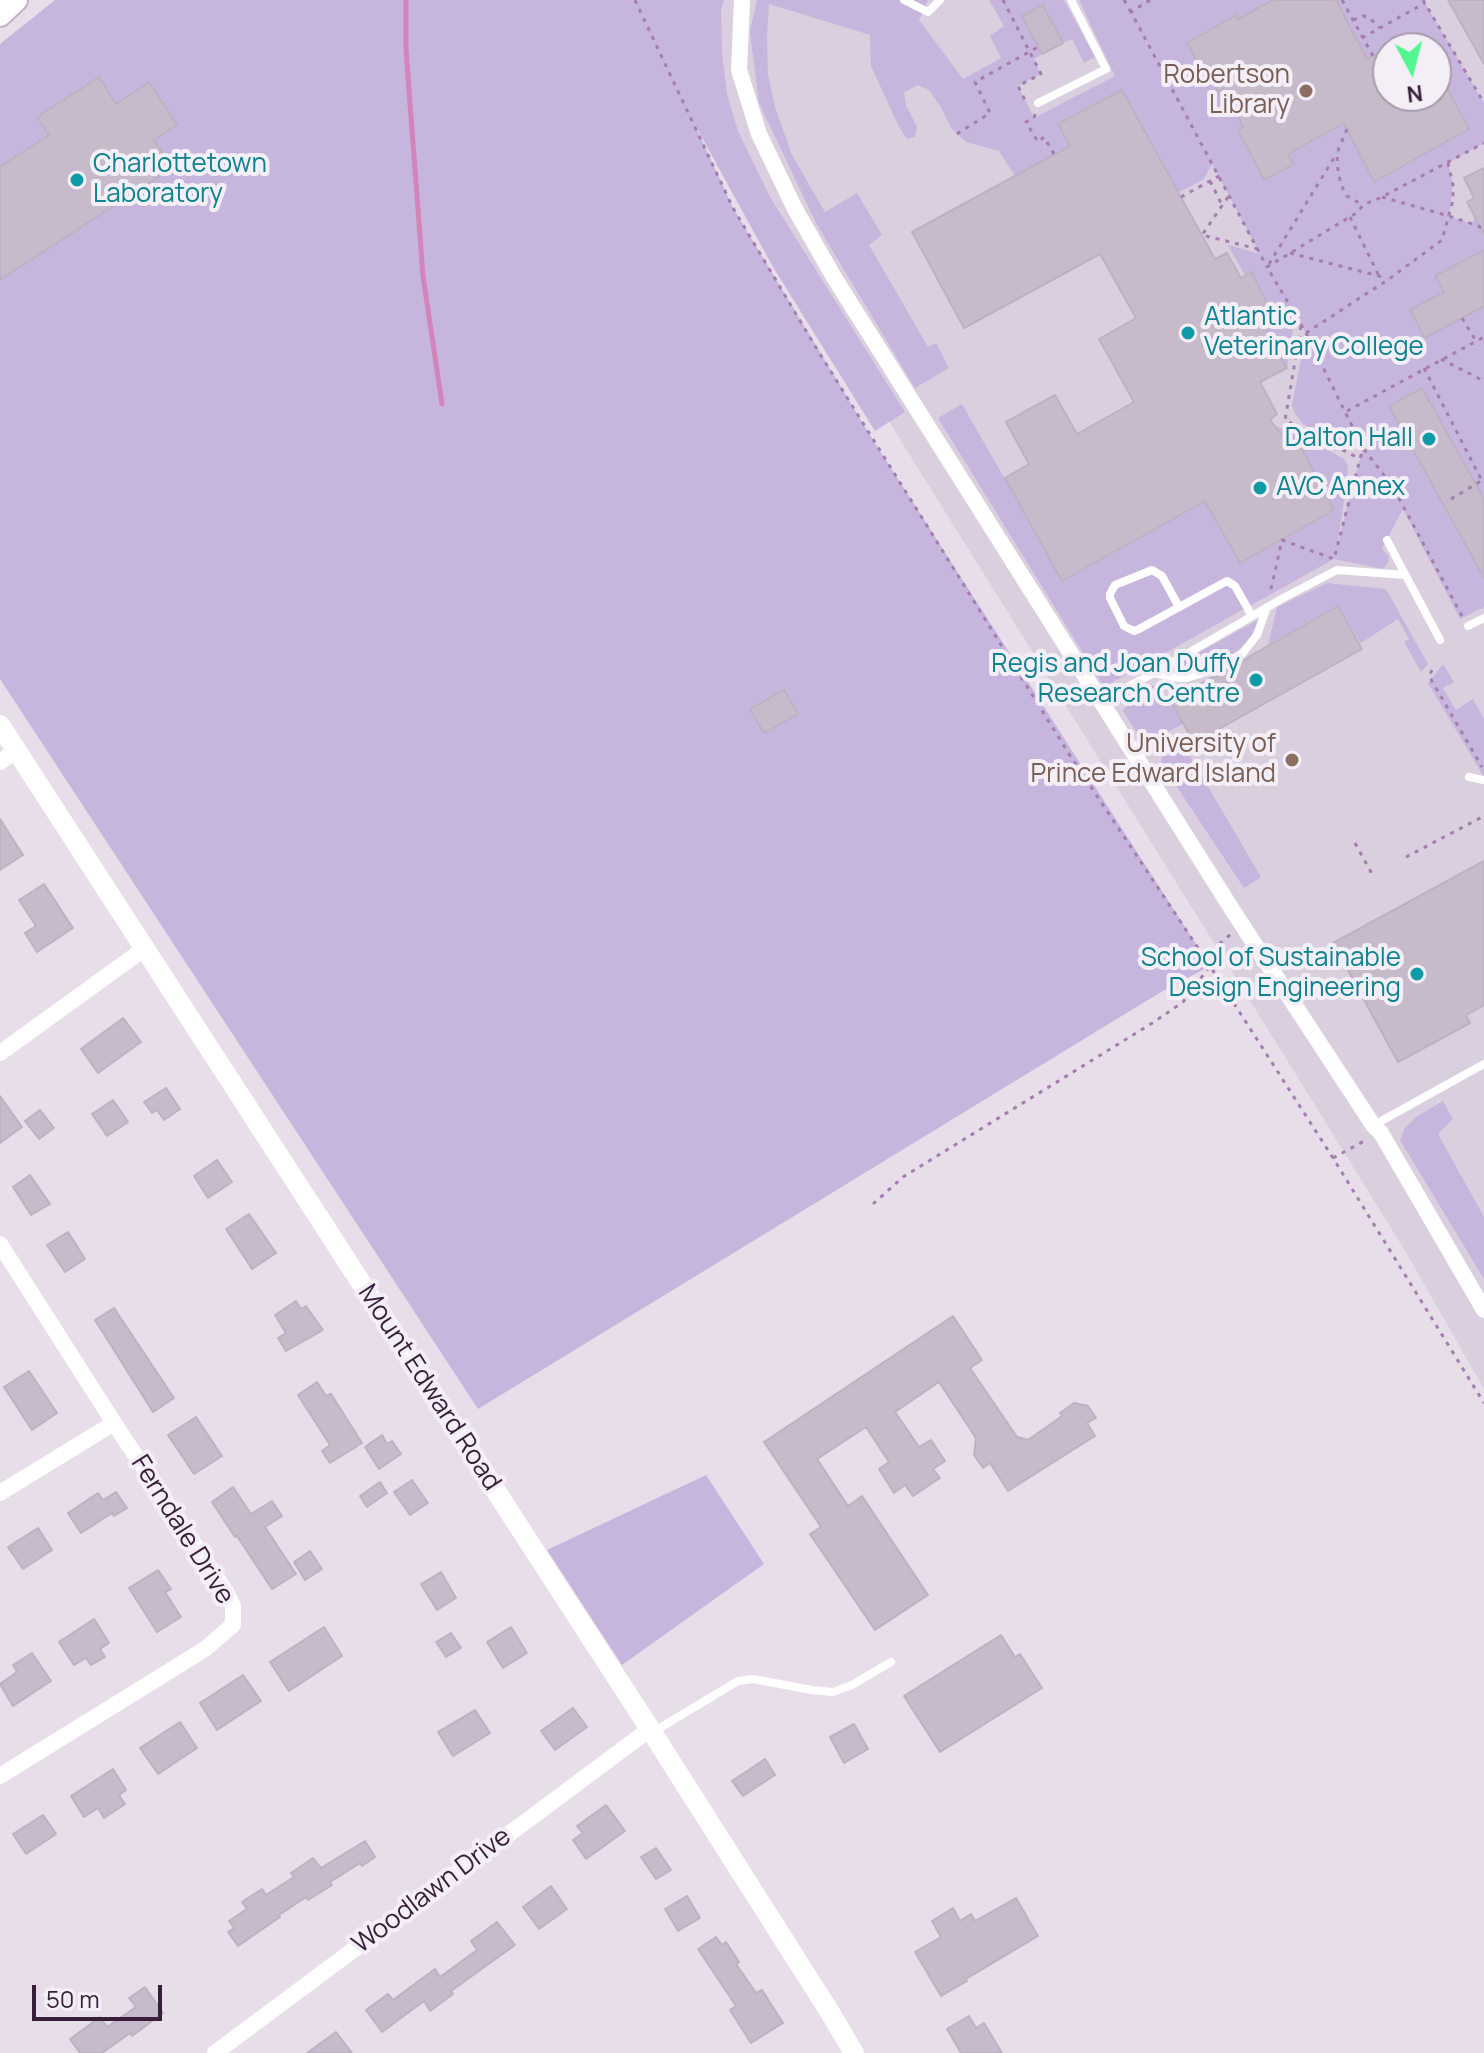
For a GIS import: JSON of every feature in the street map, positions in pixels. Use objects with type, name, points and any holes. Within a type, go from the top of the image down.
[{"type":"main road","points":[[0,15],[16,0]]},
{"type":"street","points":[[742,0],[739,70],[759,134],[795,209],[835,279],[1372,1131],[1381,1133],[1484,1310]]},
{"type":"street","name":"Mount Edward Road","points":[[0,725],[8,756],[144,949],[651,1731],[854,2053]]},
{"type":"street","points":[[0,1053],[144,949]]},
{"type":"street","name":"Ferndale Drive","points":[[0,1244],[233,1606],[233,1625],[205,1649],[0,1776]]},
{"type":"street","points":[[0,1493],[114,1423]]},
{"type":"street","name":"Woodlawn Drive","points":[[215,2053],[651,1731]]},
{"type":"lane","points":[[904,0],[928,12],[940,0]]},
{"type":"lane","points":[[1038,103],[1106,69],[1071,0]]},
{"type":"lane","points":[[1387,540],[1440,640]]},
{"type":"lane","points":[[1179,607],[1162,576],[1152,570],[1115,585],[1110,594],[1124,626],[1134,631],[1139,629],[1227,581],[1235,586],[1252,616]]},
{"type":"lane","points":[[1102,700],[1337,570],[1405,575]]},
{"type":"lane","points":[[1154,673],[1187,678],[1230,662],[1249,647],[1267,607]]},
{"type":"lane","points":[[1468,626],[1484,618]]},
{"type":"lane","points":[[1469,777],[1484,780]]},
{"type":"lane","points":[[1372,1131],[1484,1064]]},
{"type":"lane","points":[[651,1731],[738,1681],[753,1679],[833,1692],[852,1685],[891,1662]]},
{"type":"path","points":[[635,0],[733,208],[815,346],[1069,754],[1333,1158],[1484,1403]]},
{"type":"path","points":[[1003,0],[1041,74],[1018,86],[1034,118]]},
{"type":"path","points":[[1124,0],[1267,267],[1306,333],[1363,448],[1393,487],[1468,626]]},
{"type":"path","points":[[1131,12],[1150,0]]},
{"type":"path","points":[[1342,0],[1372,54]]},
{"type":"path","points":[[1362,38],[1424,2],[1484,103]]},
{"type":"path","points":[[1353,20],[1364,16],[1379,28]]},
{"type":"path","points":[[957,134],[990,113],[975,82],[1038,47]]},
{"type":"path","points":[[1038,103],[1034,118],[1026,122],[1038,142],[1044,137],[1054,154]]},
{"type":"path","points":[[1267,267],[1337,153],[1347,129]]},
{"type":"path","points":[[1267,267],[1358,212],[1363,205],[1484,143]]},
{"type":"path","points":[[1337,153],[1341,185],[1347,196],[1363,205]]},
{"type":"path","points":[[1306,333],[1442,240],[1453,200],[1448,163]]},
{"type":"path","points":[[1181,197],[1219,176]]},
{"type":"path","points":[[1210,181],[1222,205]]},
{"type":"path","points":[[1229,196],[1202,235],[1258,249]]},
{"type":"path","points":[[1382,197],[1449,216],[1484,230]]},
{"type":"path","points":[[1350,217],[1379,276]]},
{"type":"path","points":[[1290,253],[1389,279]]},
{"type":"path","points":[[1462,318],[1476,341]]},
{"type":"path","points":[[1301,326],[1285,420],[1360,459]]},
{"type":"path","points":[[1346,411],[1484,337]]},
{"type":"path","points":[[1441,359],[1484,381]]},
{"type":"path","points":[[1424,368],[1483,480],[1451,499]]},
{"type":"path","points":[[1267,607],[1282,540],[1334,559],[1363,448]]},
{"type":"path","points":[[1432,670],[1429,676],[1484,770]]},
{"type":"path","points":[[1406,857],[1484,816]]},
{"type":"path","points":[[1355,843],[1372,874]]},
{"type":"path","points":[[873,1204],[903,1177],[1183,1002],[1210,966],[1217,946],[1243,924]]},
{"type":"path","points":[[1333,1158],[1372,1131]]},
{"type":"shaded area","points":[[55,0],[724,0],[721,9],[722,53],[727,94],[738,131],[770,197],[905,412],[875,431],[773,267],[694,123],[733,208],[873,440],[1210,966],[1161,992],[478,1409],[0,679],[0,44]]},
{"type":"shaded area","name":"University of Prince Edward Island","points":[[647,0],[1484,0],[1484,1389],[1407,1254],[904,446],[680,71]]},
{"type":"shaded area","points":[[757,0],[928,0],[919,20],[963,79],[1001,58],[990,36],[1004,26],[989,0],[1064,0],[1095,57],[1084,63],[1072,39],[1063,43],[1043,6],[1042,54],[1034,59],[1041,74],[1018,86],[1034,118],[1115,76],[1079,0],[1423,0],[1442,32],[1372,32],[1372,112],[1452,112],[1452,49],[1484,103],[1484,143],[1448,163],[1453,185],[1449,216],[1472,224],[1475,217],[1484,213],[1484,607],[1460,619],[1403,509],[1382,549],[1389,556],[1383,569],[1334,559],[1104,687],[938,418],[962,404],[1063,581],[1205,501],[1240,563],[1334,511],[1297,438],[1284,445],[1275,426],[1296,433],[1344,459],[1348,466],[1337,546],[1363,448],[1360,442],[1349,449],[1303,424],[1294,412],[1292,405],[1306,333],[1295,315],[1287,368],[1259,317],[1271,309],[1251,273],[1245,276],[1228,245],[1260,254],[1212,164],[1203,180],[1179,192],[1122,90],[1059,124],[1070,146],[1015,176],[999,151],[966,142],[952,129],[929,90],[918,85],[904,92],[906,105],[917,127],[915,137],[907,139],[871,66],[870,35],[769,4],[768,75],[775,107],[792,155],[825,212],[857,193],[882,235],[869,245],[928,347],[936,343],[949,368],[915,388],[816,223],[759,103],[750,32]]},
{"type":"shaded area","points":[[1327,583],[1386,589],[1428,664],[1421,672],[1404,642],[1409,639],[1398,619],[1361,643],[1338,606],[1268,645],[1277,607]]},
{"type":"shaded area","points":[[1258,620],[1251,637],[1222,661],[1197,669],[1172,667]]},
{"type":"shaded area","points":[[1443,664],[1454,682],[1443,688],[1456,710],[1473,699],[1484,719],[1484,777],[1428,683]]},
{"type":"shaded area","points":[[1137,686],[1159,686],[1159,697],[1186,691],[1170,700],[1183,724],[1144,744],[1123,711]]},
{"type":"shaded area","points":[[1168,750],[1190,756],[1261,877],[1244,888],[1161,763],[1163,753]]},
{"type":"shaded area","points":[[1443,1101],[1453,1119],[1438,1134],[1484,1217],[1484,1279],[1400,1140],[1405,1128],[1416,1117]]},
{"type":"shaded area","points":[[706,1475],[764,1564],[622,1665],[547,1550]]},
{"type":"building","name":"Robertson Library","points":[[1273,0],[1336,0],[1367,59],[1372,56],[1372,112],[1452,112],[1452,97],[1469,129],[1374,182],[1344,123],[1288,154],[1294,164],[1264,180],[1238,130],[1243,127],[1223,89],[1218,92],[1209,68],[1205,76],[1187,43],[1236,15],[1238,19]]},
{"type":"building","points":[[1448,0],[1484,0],[1484,64]]},
{"type":"building","points":[[1043,5],[1063,43],[1042,54],[1022,16]]},
{"type":"building","name":"Charlottetown Laboratory","points":[[99,77],[116,104],[149,82],[177,125],[154,140],[172,168],[0,280],[0,167],[49,135],[37,117]]},
{"type":"building","name":"Atlantic Veterinary College","points":[[1122,90],[1215,259],[1227,253],[1241,278],[1251,272],[1271,310],[1259,317],[1287,368],[1260,382],[1277,414],[1270,420],[1288,443],[1296,438],[1334,510],[1240,563],[1205,501],[1062,581],[1005,478],[1029,464],[1006,422],[1055,395],[1077,434],[1134,402],[1099,339],[1136,318],[1100,254],[964,328],[912,232],[1070,146],[1058,124]]},
{"type":"building","points":[[1484,168],[1484,234],[1467,202],[1474,198],[1464,178]]},
{"type":"building","points":[[1484,250],[1484,306],[1425,338],[1410,310],[1444,292],[1435,276]]},
{"type":"building","points":[[1422,388],[1484,499],[1484,578],[1389,406]]},
{"type":"building","name":"Regis and Joan Duffy Research Centre","points":[[1338,606],[1362,649],[1194,743],[1170,700]]},
{"type":"building","points":[[784,690],[798,714],[764,733],[750,709]]},
{"type":"building","points":[[0,819],[23,855],[0,870]]},
{"type":"building","name":"School of Sustainable Design Engineering","points":[[1484,861],[1484,1005],[1466,1015],[1470,1023],[1398,1062],[1333,943]]},
{"type":"building","points":[[44,884],[73,928],[37,952],[25,933],[36,926],[19,900]]},
{"type":"building","points":[[123,1018],[141,1042],[98,1073],[81,1049]]},
{"type":"building","points":[[166,1088],[180,1109],[164,1120],[157,1110],[152,1113],[144,1102]]},
{"type":"building","points":[[0,1096],[22,1127],[0,1143]]},
{"type":"building","points":[[113,1100],[128,1122],[107,1136],[92,1114]]},
{"type":"building","points":[[40,1110],[54,1128],[39,1139],[25,1121]]},
{"type":"building","points":[[217,1160],[232,1182],[208,1198],[194,1176]]},
{"type":"building","points":[[30,1175],[50,1204],[31,1215],[13,1187]]},
{"type":"building","points":[[249,1214],[276,1253],[252,1269],[226,1229]]},
{"type":"building","points":[[68,1232],[85,1259],[65,1272],[47,1245]]},
{"type":"building","points":[[296,1301],[301,1309],[306,1306],[323,1330],[286,1351],[278,1338],[286,1333],[275,1315]]},
{"type":"building","points":[[114,1308],[174,1398],[153,1412],[95,1320]]},
{"type":"building","points":[[953,1316],[982,1360],[970,1368],[1017,1437],[1028,1440],[1062,1416],[1060,1413],[1074,1403],[1088,1406],[1096,1418],[1087,1423],[1095,1436],[1008,1491],[990,1463],[983,1468],[974,1455],[976,1438],[939,1382],[895,1412],[919,1447],[931,1440],[945,1461],[933,1469],[940,1478],[913,1496],[905,1485],[894,1493],[879,1469],[889,1462],[866,1427],[817,1459],[848,1506],[862,1496],[928,1595],[875,1630],[810,1534],[821,1527],[764,1442]]},
{"type":"building","points":[[29,1371],[57,1413],[32,1430],[4,1387]]},
{"type":"building","points":[[317,1382],[326,1396],[331,1394],[362,1443],[330,1463],[322,1451],[330,1445],[298,1395]]},
{"type":"building","points":[[196,1417],[222,1456],[194,1474],[168,1435]]},
{"type":"building","points":[[382,1435],[387,1444],[392,1441],[401,1454],[379,1469],[365,1447]]},
{"type":"building","points":[[412,1480],[428,1503],[410,1515],[394,1492]]},
{"type":"building","points":[[380,1482],[387,1493],[367,1507],[360,1496]]},
{"type":"building","points":[[233,1487],[251,1514],[272,1501],[282,1516],[265,1527],[296,1574],[272,1589],[212,1502]]},
{"type":"building","points":[[116,1492],[127,1508],[114,1516],[112,1513],[81,1533],[68,1513],[98,1493],[103,1500]]},
{"type":"building","points":[[38,1528],[52,1550],[23,1569],[8,1547]]},
{"type":"building","points":[[310,1551],[322,1569],[305,1580],[294,1562]]},
{"type":"building","points":[[158,1570],[171,1589],[165,1592],[181,1617],[157,1632],[129,1588]]},
{"type":"building","points":[[441,1572],[456,1598],[437,1610],[421,1584]]},
{"type":"building","points":[[94,1619],[109,1643],[100,1649],[105,1657],[91,1665],[86,1658],[74,1665],[59,1642]]},
{"type":"building","points":[[324,1627],[342,1656],[289,1691],[270,1662]]},
{"type":"building","points":[[511,1627],[527,1653],[503,1668],[487,1642]]},
{"type":"building","points":[[451,1633],[461,1648],[446,1657],[436,1642]]},
{"type":"building","points":[[1001,1635],[1015,1657],[1020,1654],[1042,1688],[940,1752],[904,1696]]},
{"type":"building","points":[[32,1653],[51,1681],[13,1706],[0,1684],[17,1672],[13,1665]]},
{"type":"building","points":[[243,1675],[261,1701],[217,1730],[200,1703]]},
{"type":"building","points":[[573,1708],[587,1727],[555,1750],[541,1731]]},
{"type":"building","points":[[475,1710],[490,1733],[453,1756],[438,1732]]},
{"type":"building","points":[[180,1722],[197,1748],[158,1774],[140,1748]]},
{"type":"building","points":[[854,1724],[868,1749],[844,1763],[830,1737]]},
{"type":"building","points":[[765,1759],[775,1775],[743,1796],[732,1781]]},
{"type":"building","points":[[113,1769],[126,1790],[119,1795],[125,1804],[104,1818],[98,1808],[84,1817],[71,1796]]},
{"type":"building","points":[[606,1805],[625,1831],[586,1859],[573,1840],[583,1833],[577,1826]]},
{"type":"building","points":[[43,1815],[56,1834],[26,1854],[13,1834]]},
{"type":"building","points":[[365,1841],[375,1857],[330,1882],[332,1885],[308,1900],[306,1897],[238,1946],[228,1932],[234,1928],[229,1921],[247,1909],[242,1902],[262,1889],[266,1895],[294,1877],[291,1873],[313,1858],[321,1868]]},
{"type":"building","points":[[656,1848],[671,1870],[656,1879],[641,1857]]},
{"type":"building","points":[[551,1886],[567,1909],[539,1929],[523,1907]]},
{"type":"building","points":[[687,1896],[700,1918],[678,1931],[665,1909]]},
{"type":"building","points":[[1016,1898],[1038,1936],[941,1996],[915,1952],[941,1937],[932,1921],[953,1908],[960,1921],[971,1914],[975,1921]]},
{"type":"building","points":[[497,1922],[515,1945],[451,1991],[453,1994],[430,2011],[424,2001],[382,2032],[366,2010],[388,1994],[393,2000],[435,1969],[440,1977],[477,1950],[471,1941]]},
{"type":"building","points":[[716,1937],[722,1945],[726,1942],[739,1962],[736,1964],[756,1993],[762,1990],[783,2023],[751,2043],[730,2010],[736,2006],[698,1949]]},
{"type":"building","points":[[145,1987],[163,2013],[102,2053],[80,2053],[70,2039],[100,2017],[107,2027],[136,2007],[129,1998]]},
{"type":"building","points":[[969,2016],[976,2028],[984,2023],[1002,2053],[961,2053],[947,2029]]},
{"type":"building","points":[[336,2032],[352,2053],[307,2053]]},
{"type":"waterway","points":[[406,0],[406,50],[423,276],[442,404]]},
{"type":"place","name":"Robertson Library","points":[[1306,91]]},
{"type":"place","name":"Charlottetown Laboratory","points":[[77,180]]},
{"type":"place","name":"Atlantic Veterinary College","points":[[1188,333]]},
{"type":"place","name":"Dalton Hall","points":[[1429,439]]},
{"type":"place","name":"AVC Annex","points":[[1260,488]]},
{"type":"place","name":"Regis and Joan Duffy Research Centre","points":[[1256,680]]},
{"type":"place","name":"University of Prince Edward Island","points":[[1292,760]]},
{"type":"place","name":"School of Sustainable Design Engineering","points":[[1417,974]]}]
